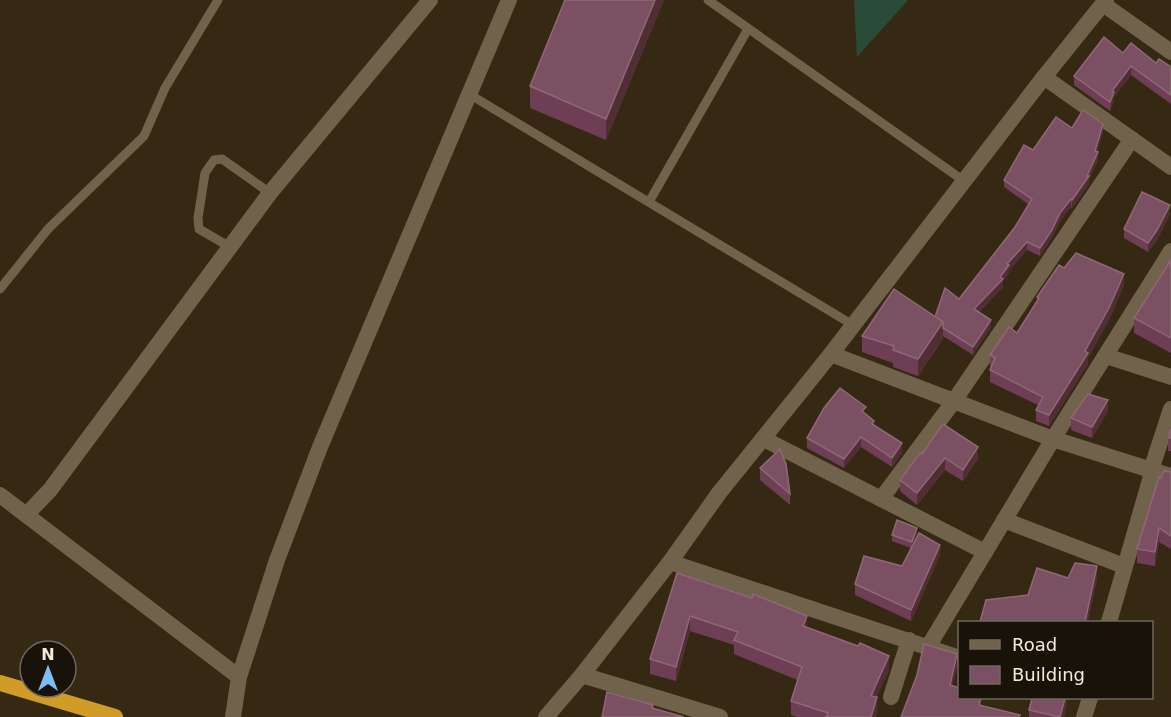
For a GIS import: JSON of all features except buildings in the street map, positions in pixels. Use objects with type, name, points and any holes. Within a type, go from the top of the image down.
[{"type":"highway","points":[[0,683],[115,717]]},
{"type":"street","points":[[26,515],[57,481],[270,193],[430,0]]},
{"type":"street","points":[[233,717],[239,677],[277,560],[320,447],[509,0]]},
{"type":"street","points":[[546,717],[582,675],[670,562],[718,493],[831,354],[1044,77],[1105,2],[1171,52]]},
{"type":"street","points":[[1044,77],[1171,167]]},
{"type":"street","points":[[881,499],[954,401],[1132,139]]},
{"type":"street","points":[[928,647],[1053,439],[1171,251]]},
{"type":"street","points":[[831,354],[1053,439],[1171,476]]},
{"type":"street","points":[[1106,356],[1171,377]]},
{"type":"street","points":[[1109,621],[1151,470],[1171,409]]},
{"type":"street","points":[[764,439],[985,552]]},
{"type":"street","points":[[0,495],[239,677]]},
{"type":"street","points":[[1004,520],[1124,566]]},
{"type":"street","points":[[670,562],[958,657]]},
{"type":"street","points":[[891,696],[909,640]]},
{"type":"street","points":[[582,675],[720,717]]},
{"type":"street","points":[[1084,717],[1090,699]]},
{"type":"lane","points":[[0,289],[48,229],[144,136],[165,88],[218,0]]},
{"type":"lane","points":[[708,0],[964,181]]},
{"type":"lane","points":[[649,202],[748,28]]},
{"type":"lane","points":[[469,94],[853,325]]},
{"type":"lane","points":[[230,247],[199,229],[198,218],[206,173],[214,160],[222,159],[270,193]]},
{"type":"green space","points":[[854,0],[908,0],[857,57]]}]
